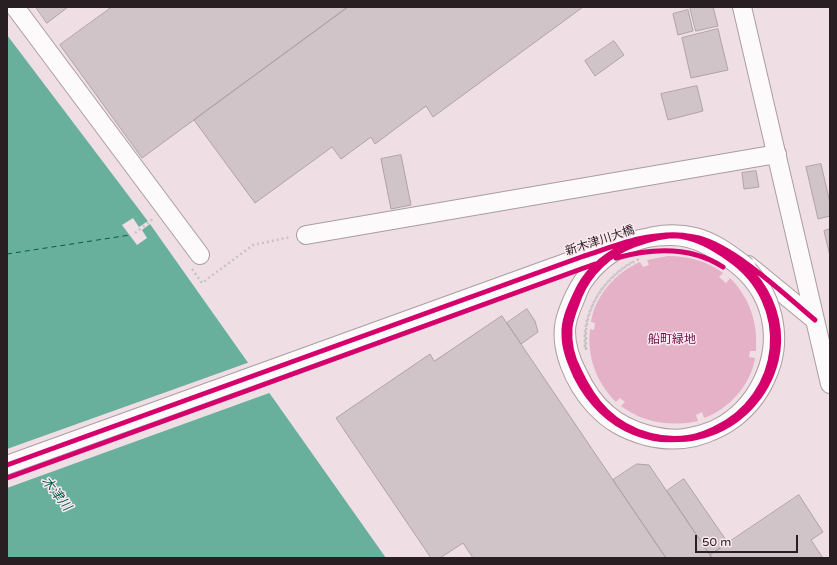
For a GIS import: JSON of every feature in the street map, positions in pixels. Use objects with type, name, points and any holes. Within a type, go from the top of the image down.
[{"type":"street","points":[[14,7],[200,255]]},
{"type":"street","points":[[742,7],[830,384]]},
{"type":"street","points":[[306,235],[777,154]]},
{"type":"street","name":"新木津川大橋","points":[[7,465],[554,267],[648,237],[655,236],[673,235],[679,236],[692,238],[710,246],[742,268],[755,283],[766,302],[772,324],[773,345],[770,364],[757,392],[747,406],[733,418],[716,429],[697,437],[684,439],[677,440],[657,438],[629,431],[614,423],[590,401],[568,360],[563,332],[566,318],[580,284],[597,263],[619,248],[636,242],[641,240],[647,238],[652,237],[670,236],[677,236],[695,238],[713,246],[745,267],[758,282],[769,302],[774,323],[775,344],[772,363],[759,392],[750,405],[736,418],[718,428],[699,436],[693,437],[679,439],[659,438],[644,434],[632,430],[617,423],[593,400],[584,386],[571,359],[566,332],[568,318],[582,283],[600,262],[621,248],[638,241],[644,239],[649,238],[654,236],[679,235],[697,238],[715,245],[747,267],[761,283],[772,302],[778,324],[779,345],[776,364],[763,392],[753,406],[739,418],[703,437],[683,440],[676,439],[669,439],[662,438],[655,436],[647,434],[635,431],[620,423],[596,401],[581,376],[574,360],[569,332],[572,318],[586,284],[603,263],[625,248],[658,237],[682,236],[700,238],[718,246],[758,273],[815,320]]},
{"type":"path","points":[[586,332],[586,354],[585,344],[587,322],[598,295],[611,278],[620,270],[648,255]]},
{"type":"green space","name":"船町緑地","points":[[668,256],[690,258],[704,262],[723,273],[719,277],[726,283],[730,278],[743,294],[748,303],[756,331],[756,351],[750,351],[749,357],[755,358],[753,368],[749,378],[737,395],[722,409],[713,414],[704,418],[702,412],[696,415],[698,421],[677,424],[648,420],[621,406],[625,402],[620,398],[616,402],[603,386],[594,368],[589,339],[590,329],[594,330],[595,323],[591,322],[593,312],[608,286],[631,266],[640,262],[643,267],[649,265],[647,260]]},
{"type":"water","name":"木津川","points":[[7,35],[150,224],[386,558],[7,558]]},
{"type":"pier","points":[[133,218],[139,227],[148,221],[150,224],[142,230],[147,238],[137,245],[122,225]]},
{"type":"pier","points":[[250,362],[272,392],[7,488],[7,449]]},
{"type":"building","points":[[36,7],[68,7],[47,23]]},
{"type":"building","points":[[112,7],[348,7],[142,158],[60,45]]},
{"type":"building","points":[[348,7],[583,7],[433,117],[426,106],[375,144],[371,137],[341,159],[332,147],[255,203],[194,120]]},
{"type":"building","points":[[690,7],[713,7],[718,26],[696,31]]},
{"type":"building","points":[[688,10],[693,31],[678,35],[673,14]]},
{"type":"building","points":[[718,29],[728,70],[691,78],[682,38]]},
{"type":"building","points":[[614,41],[624,55],[595,76],[585,61]]},
{"type":"building","points":[[697,86],[703,111],[668,120],[661,94]]},
{"type":"building","points":[[401,155],[411,205],[391,209],[381,159]]},
{"type":"building","points":[[821,164],[830,203],[830,216],[818,219],[806,167]]},
{"type":"building","points":[[756,171],[759,187],[744,189],[742,173]]},
{"type":"building","points":[[830,229],[830,256],[824,231]]},
{"type":"building","points":[[527,309],[535,321],[538,332],[521,344],[507,323]]},
{"type":"building","points":[[502,316],[666,558],[473,558],[463,543],[440,558],[431,558],[336,418],[430,354],[434,361]]},
{"type":"building","points":[[637,464],[649,465],[712,558],[666,558],[613,480]]},
{"type":"building","points":[[684,479],[728,543],[710,555],[667,491]]},
{"type":"building","points":[[799,495],[823,532],[811,540],[823,558],[712,558],[710,555]]},
{"type":"ferry route","points":[[7,254],[130,235]]},
{"type":"cycle path","points":[[7,465],[584,256],[619,244],[643,238],[655,236],[668,235],[680,236],[687,237],[706,244],[718,251],[729,259],[750,278],[764,300],[771,324],[772,348],[767,373],[755,395],[737,414],[714,429],[693,437],[673,440],[653,438],[634,433],[617,423],[601,411],[587,395],[576,377],[566,351],[564,341],[564,329],[567,313],[580,286],[589,272],[601,261],[615,251],[622,247],[638,241],[652,237],[667,235],[680,236],[707,245],[721,252],[735,261],[754,277],[767,298],[772,314],[775,342],[771,367],[760,390],[745,410],[725,425],[702,435],[676,438],[648,435],[639,432],[630,428],[621,424],[599,407],[587,391],[570,356],[567,328],[573,303],[584,281],[600,262],[610,255],[620,248],[632,243],[644,239],[656,236],[669,235],[681,235],[693,237],[713,243],[731,254],[747,267],[760,282],[770,300],[777,320],[779,340],[776,361],[772,374],[758,398],[740,417],[716,431],[690,439],[676,440],[669,439],[662,438],[656,437],[649,435],[636,431],[625,425],[615,418],[598,402],[585,382],[574,360],[570,339],[570,328],[574,312],[584,287],[595,272],[617,253],[634,245],[666,236],[674,235],[683,235],[699,238],[713,243],[729,252],[760,273],[815,320]]},
{"type":"cycle path","points":[[616,258],[643,252],[685,252],[711,260],[723,267]]},
{"type":"cycle path","points":[[7,478],[595,264]]}]
